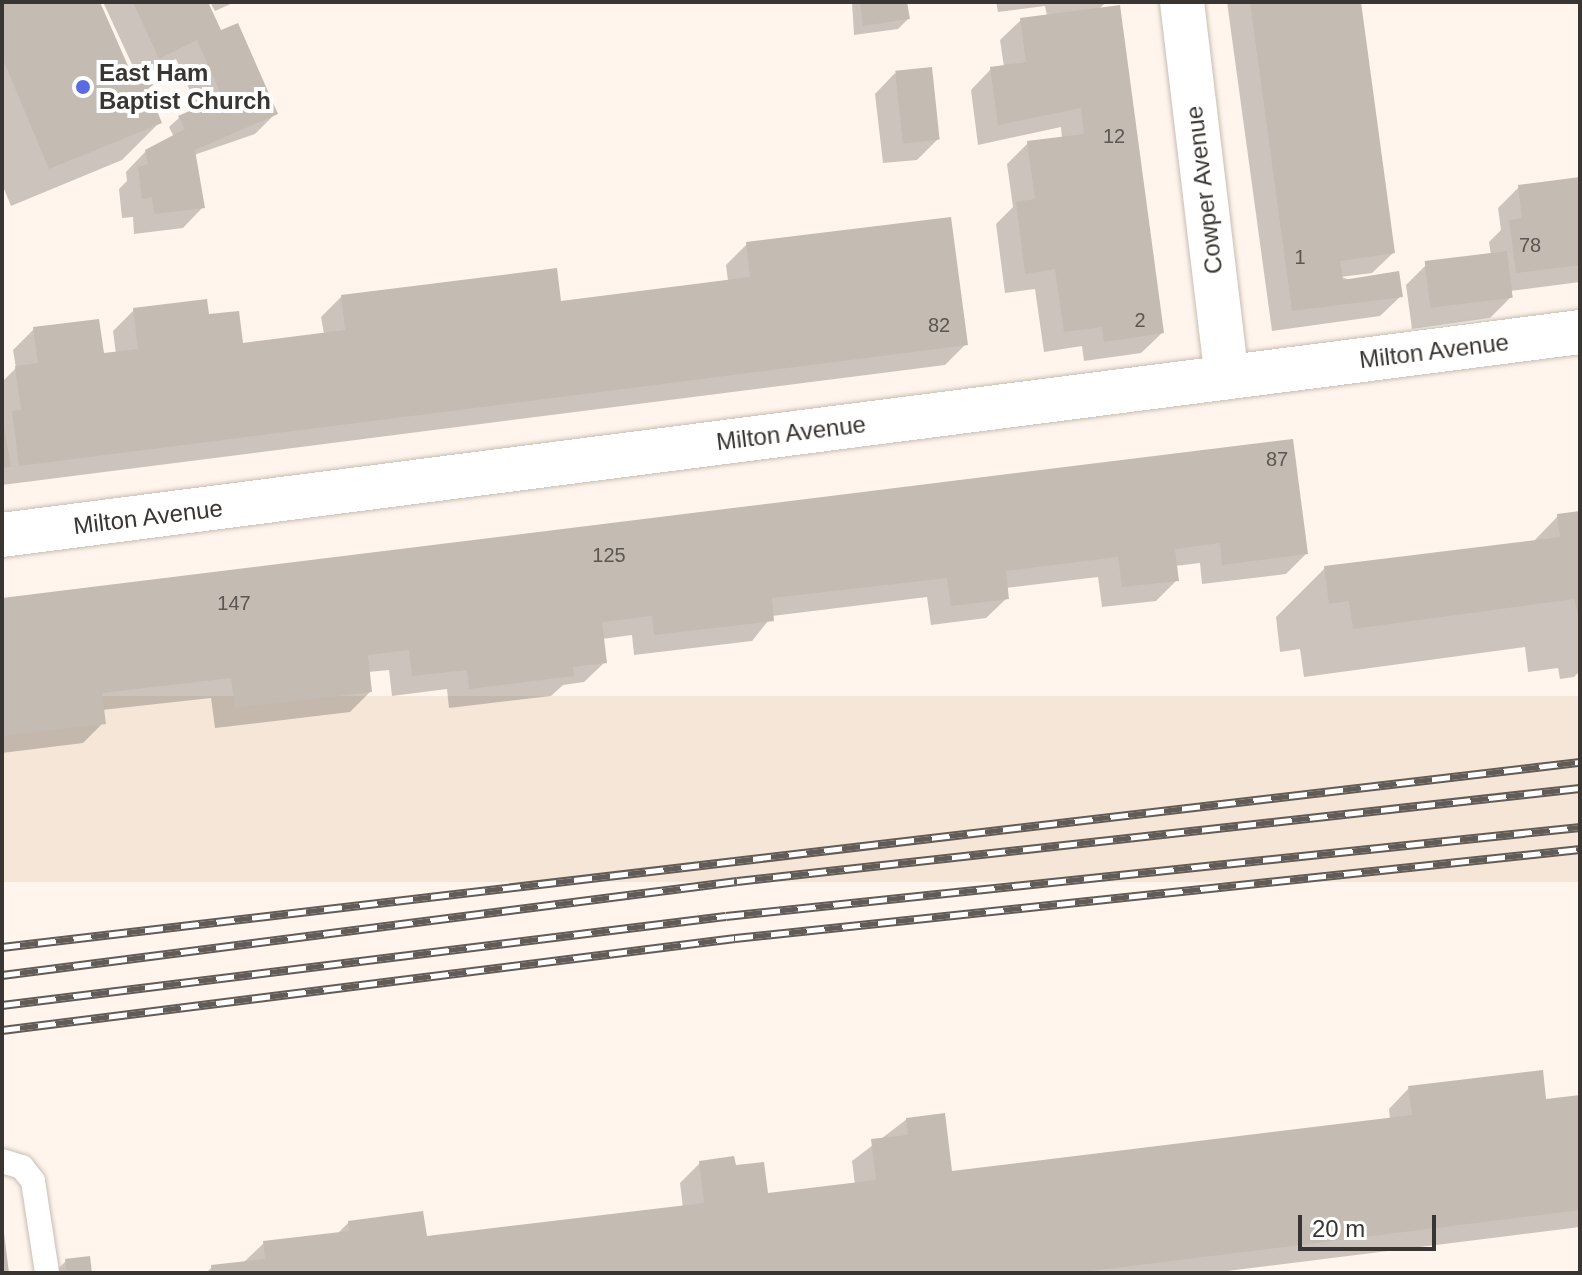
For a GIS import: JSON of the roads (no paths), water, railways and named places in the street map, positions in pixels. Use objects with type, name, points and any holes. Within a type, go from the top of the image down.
[{"type":"street","name":"Cowper Avenue","points":[[1182,2],[1227,377]]},
{"type":"street","name":"Milton Avenue","points":[[2,535],[1580,332]]},
{"type":"lane","points":[[2,1161],[22,1167],[33,1181],[47,1273]]},
{"type":"railway","points":[[2,947],[1580,762]]},
{"type":"railway","points":[[2,975],[737,881],[1580,788]]},
{"type":"railway","points":[[2,1005],[726,916],[1580,827]]},
{"type":"railway","points":[[2,1030],[735,938],[1580,849]]},
{"type":"place","name":"East Ham Baptist Church","points":[[83,87]]}]
